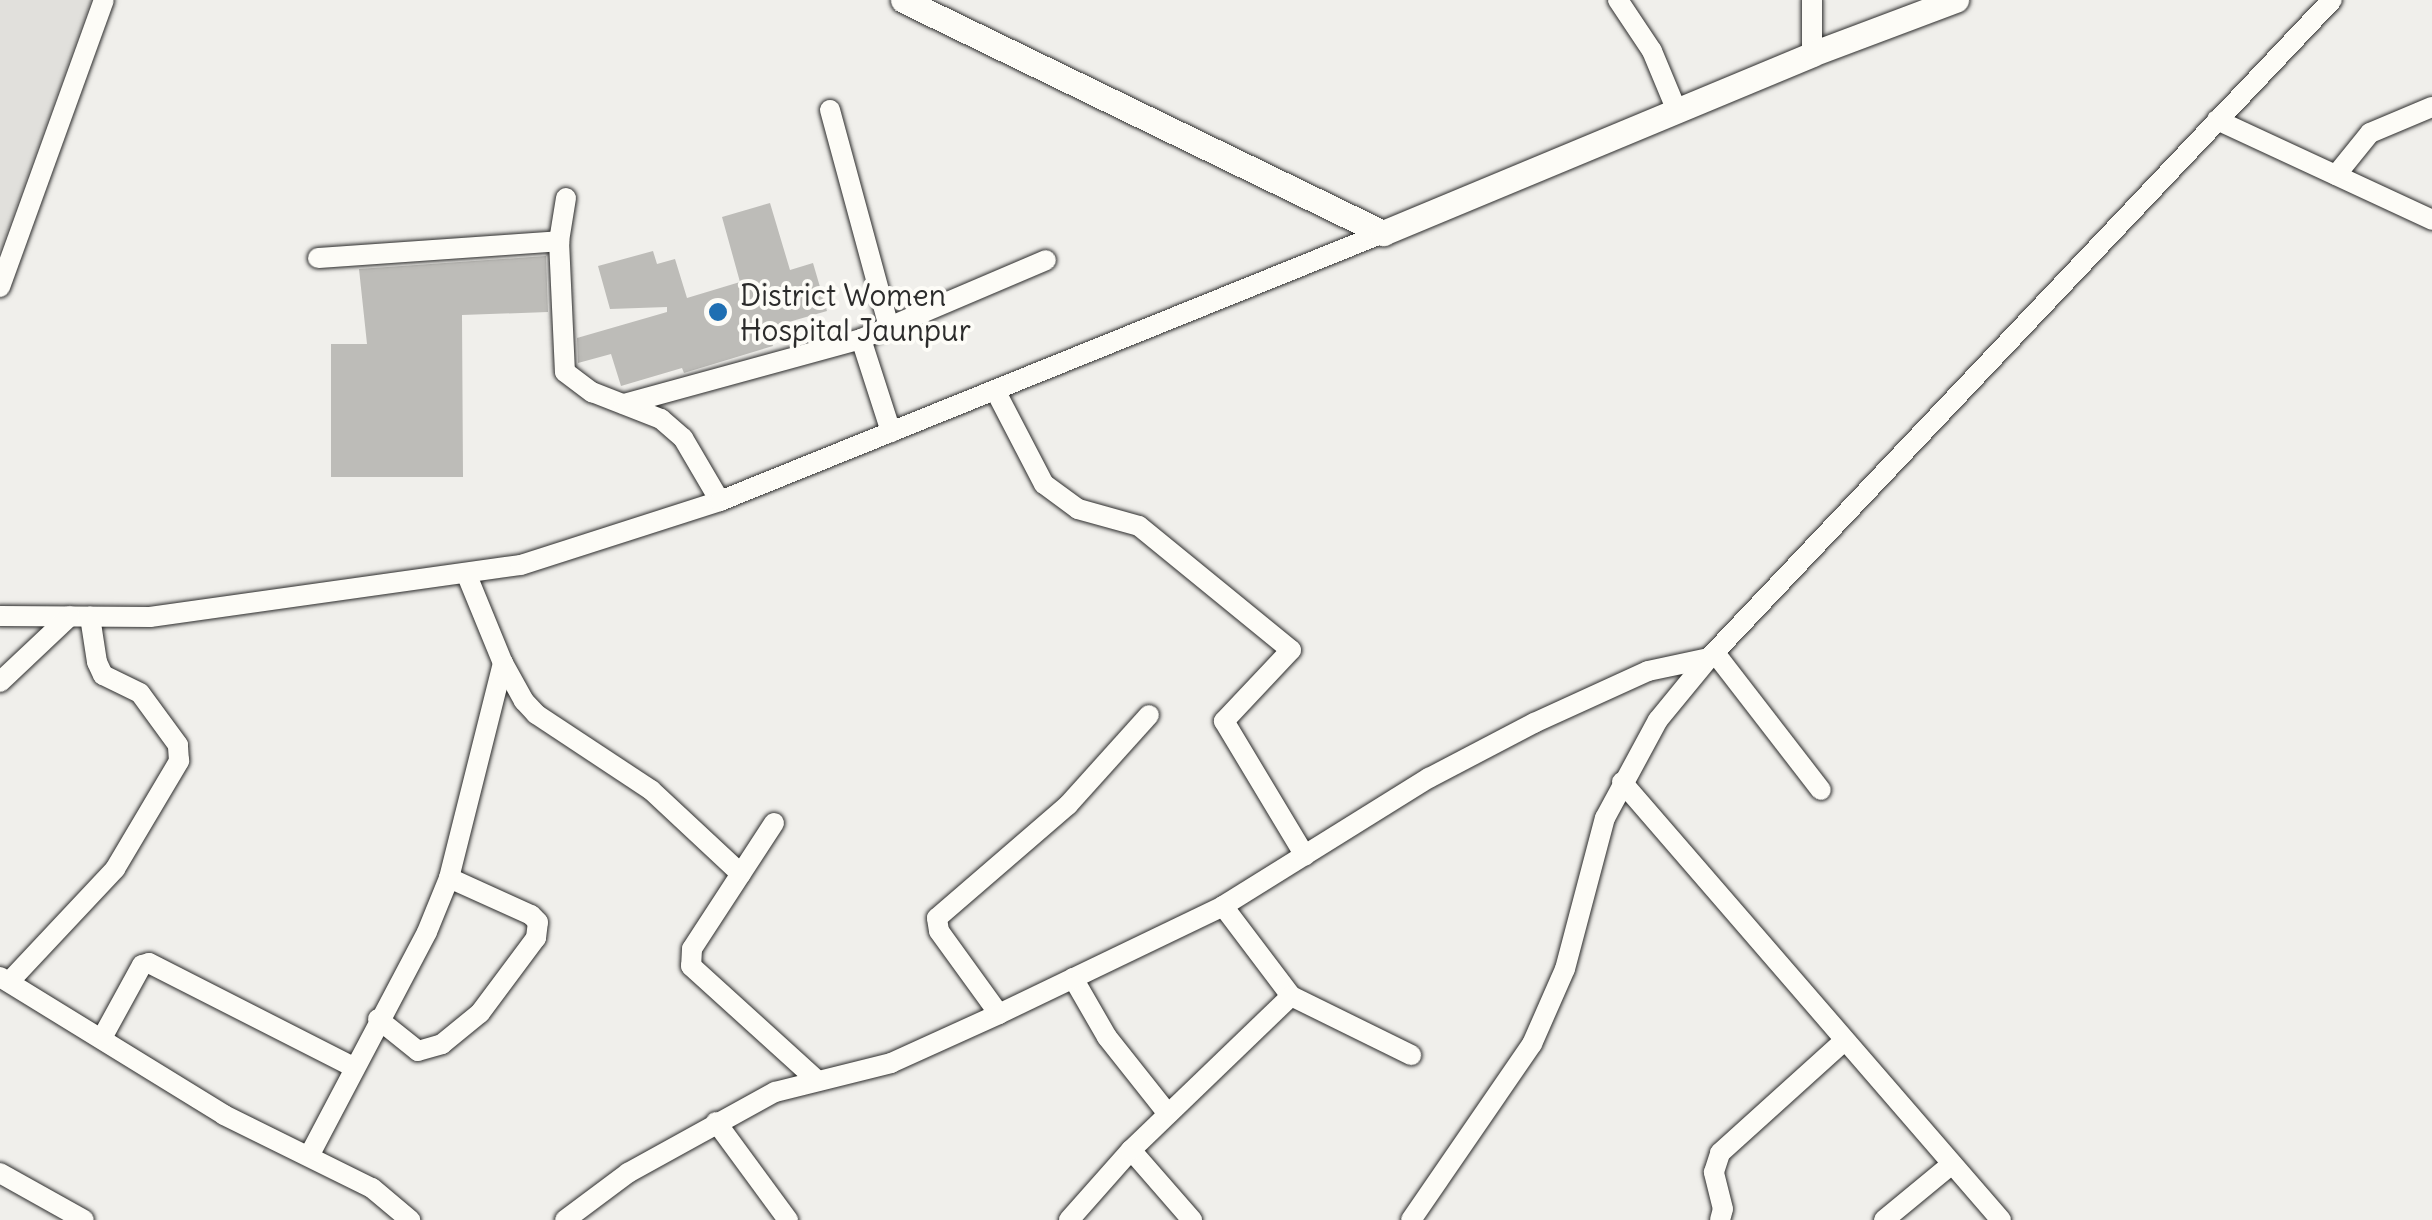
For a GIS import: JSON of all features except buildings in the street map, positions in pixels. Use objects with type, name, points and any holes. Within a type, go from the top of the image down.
[{"type":"main road","points":[[903,0],[940,9],[1383,233],[1812,54],[1956,0]]},
{"type":"street","points":[[0,287],[104,0]]},
{"type":"street","points":[[1618,0],[1652,51],[1676,111]]},
{"type":"street","points":[[1812,0],[1812,54]]},
{"type":"street","points":[[1411,1220],[1532,1044],[1565,969],[1605,818],[1658,720],[1712,656],[2332,0]]},
{"type":"street","points":[[2336,175],[2370,133],[2432,107]]},
{"type":"street","points":[[830,110],[889,327]]},
{"type":"street","points":[[2217,120],[2432,220]]},
{"type":"street","points":[[566,198],[559,241],[565,372],[592,392],[661,419],[683,438],[720,502]]},
{"type":"street","points":[[0,616],[150,617],[521,565],[720,502],[1383,233]]},
{"type":"street","points":[[318,258],[559,241]]},
{"type":"street","points":[[624,404],[861,339],[1046,260]]},
{"type":"street","points":[[861,339],[892,432]]},
{"type":"street","points":[[994,390],[1044,484],[1078,509],[1139,526],[1291,650],[1224,721],[1304,856]]},
{"type":"street","points":[[466,573],[503,664],[536,714],[651,790],[741,874]]},
{"type":"street","points":[[0,682],[80,616]]},
{"type":"street","points":[[80,616],[103,674],[140,693],[178,745],[180,761],[115,868],[5,980],[224,1115],[372,1188],[410,1220]]},
{"type":"street","points":[[1712,656],[1821,790]]},
{"type":"street","points":[[564,1220],[628,1173],[774,1092],[890,1062],[999,1014],[1223,906],[1429,778],[1534,723],[1648,671],[1712,656]]},
{"type":"street","points":[[309,1156],[427,932],[448,878],[503,664]]},
{"type":"street","points":[[999,1014],[939,931],[938,918],[1068,805],[1149,715]]},
{"type":"street","points":[[1622,782],[1843,1042],[2001,1220]]},
{"type":"street","points":[[774,823],[692,949],[691,966],[818,1081]]},
{"type":"street","points":[[378,1019],[418,1051],[442,1044],[480,1013],[536,938],[538,922],[532,915],[448,878]]},
{"type":"street","points":[[1223,906],[1291,996],[1411,1054]]},
{"type":"street","points":[[102,1038],[142,965],[149,963],[353,1067]]},
{"type":"street","points":[[1073,978],[1107,1036],[1168,1114]]},
{"type":"street","points":[[1069,1220],[1131,1150],[1291,996]]},
{"type":"street","points":[[1720,1220],[1723,1210],[1714,1172],[1720,1153],[1843,1042]]},
{"type":"street","points":[[716,1122],[788,1220]]},
{"type":"street","points":[[1131,1150],[1192,1220]]},
{"type":"street","points":[[1884,1220],[1952,1164]]},
{"type":"street","points":[[0,1173],[49,1212],[84,1220]]},
{"type":"shaded area","points":[[0,0],[91,0],[0,251]]},
{"type":"place","name":"District Women Hospital Jaunpur","points":[[718,312]]}]
